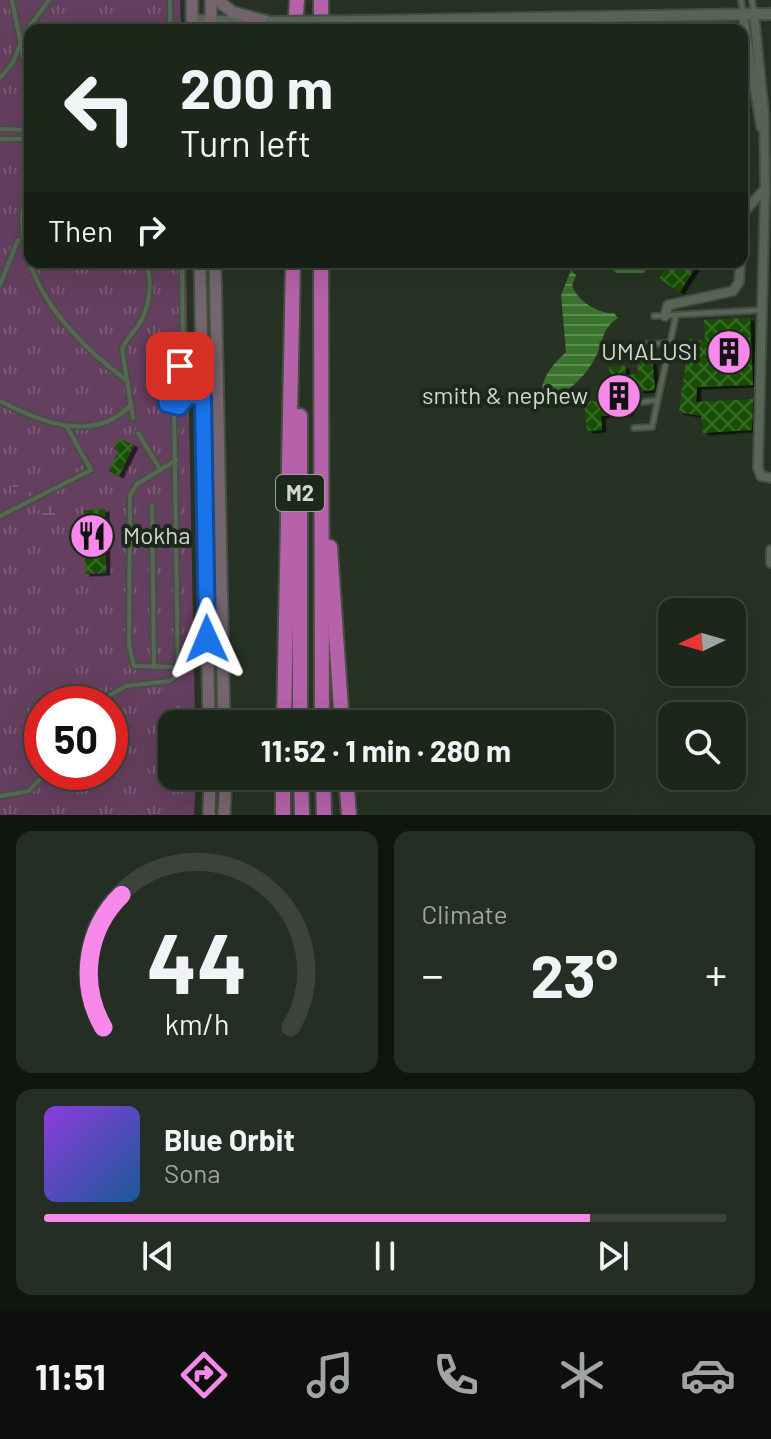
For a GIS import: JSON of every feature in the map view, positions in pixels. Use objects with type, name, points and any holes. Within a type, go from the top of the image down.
[{"type":"highway","points":[[297,24],[298,0]]},
{"type":"highway","points":[[321,0],[321,24]]},
{"type":"highway","points":[[284,710],[293,268]]},
{"type":"highway","name":"M2","points":[[300,268],[300,710]]},
{"type":"highway","points":[[321,268],[321,339],[341,710]]},
{"type":"highway","name":"M2","points":[[321,339],[322,710]]},
{"type":"highway","points":[[281,815],[282,790]]},
{"type":"highway","points":[[301,790],[302,815]]},
{"type":"highway","points":[[323,790],[324,815]]},
{"type":"highway","points":[[347,790],[349,815]]},
{"type":"main road","points":[[192,0],[192,24]]},
{"type":"main road","points":[[211,0],[211,24]]},
{"type":"main road","points":[[217,0],[232,12],[269,22]]},
{"type":"main road","points":[[263,24],[269,22]]},
{"type":"main road","points":[[200,268],[209,710]]},
{"type":"main road","points":[[215,268],[224,710]]},
{"type":"main road","points":[[209,815],[210,790]]},
{"type":"main road","points":[[224,815],[225,790]]},
{"type":"street","points":[[211,24],[771,14]]},
{"type":"street","points":[[748,15],[757,116],[763,131],[768,310],[766,394],[758,466],[761,476],[771,478]]},
{"type":"street","points":[[748,207],[762,192]]},
{"type":"street","points":[[665,316],[668,305],[733,291],[739,282],[740,268]]},
{"type":"street","points":[[771,550],[771,563]]},
{"type":"lane","points":[[12,0],[24,59]]},
{"type":"lane","points":[[33,24],[49,0]]},
{"type":"lane","points":[[170,0],[170,24]]},
{"type":"lane","points":[[741,0],[748,15]]},
{"type":"lane","points":[[748,15],[752,0]]},
{"type":"lane","points":[[0,78],[12,64],[24,38]]},
{"type":"lane","points":[[0,129],[24,130]]},
{"type":"lane","points":[[0,139],[24,139]]},
{"type":"lane","points":[[0,285],[19,238],[24,211]]},
{"type":"lane","points":[[19,238],[24,253]]},
{"type":"lane","points":[[29,268],[34,283],[52,312],[85,348],[126,380]]},
{"type":"lane","points":[[133,418],[122,349],[141,320],[149,297],[147,268]]},
{"type":"lane","points":[[175,384],[183,345],[182,268]]},
{"type":"lane","points":[[654,316],[768,310]]},
{"type":"lane","points":[[634,428],[652,427],[676,315]]},
{"type":"lane","points":[[644,344],[669,343]]},
{"type":"lane","points":[[175,384],[184,387],[188,396],[184,405],[174,408],[167,404],[164,396],[167,388],[175,384]]},
{"type":"lane","points":[[188,396],[218,397]]},
{"type":"lane","points":[[643,402],[658,400]]},
{"type":"lane","points":[[0,401],[67,427],[110,421],[131,405]]},
{"type":"lane","points":[[128,687],[135,683],[174,680],[178,667],[174,408]]},
{"type":"lane","points":[[0,516],[91,470],[67,427]]},
{"type":"lane","points":[[138,433],[160,469]]},
{"type":"lane","points":[[176,460],[137,484],[129,506],[129,656],[134,666],[178,667]]},
{"type":"lane","points":[[152,506],[154,667]]},
{"type":"lane","points":[[0,796],[30,790]]},
{"type":"green space","points":[[0,0],[180,0],[181,24],[24,24],[24,268],[186,268],[195,710],[158,710],[158,790],[195,790],[194,815],[0,815]]},
{"type":"green space","points":[[16,478],[55,508],[55,525],[45,523],[36,502],[19,496],[11,483]]},
{"type":"shaded area","points":[[610,268],[647,268],[644,273],[617,273]]},
{"type":"shaded area","points":[[571,270],[576,275],[572,286],[579,297],[595,309],[614,313],[618,318],[606,331],[596,356],[580,379],[559,395],[542,402],[542,387],[547,374],[566,352],[561,295]]},
{"type":"building","points":[[665,268],[695,268],[680,292],[659,279]]},
{"type":"building","points":[[750,318],[753,385],[697,387],[696,402],[753,399],[752,430],[703,433],[701,416],[679,412],[689,339],[705,341],[704,320]]},
{"type":"building","name":"smith & nephew","points":[[652,355],[655,390],[639,391],[639,386],[626,387],[629,414],[601,416],[602,430],[587,431],[584,402],[612,400],[609,367],[625,366],[626,375],[638,374],[637,357]]},
{"type":"building","points":[[118,438],[134,445],[119,476],[109,471],[118,451],[114,449]]},
{"type":"building","name":"Mokha","points":[[105,509],[106,573],[85,574],[85,552],[79,552],[79,520],[84,520],[84,510]]},
{"type":"place","name":"UMALUSI","points":[[729,352]]},
{"type":"place","name":"smith & nephew","points":[[619,396]]},
{"type":"place","name":"Mokha","points":[[92,536]]},
{"type":"route","points":[[180,366],[175,384],[165,392],[167,404],[174,408],[184,405],[188,396],[203,397],[207,639]]}]
